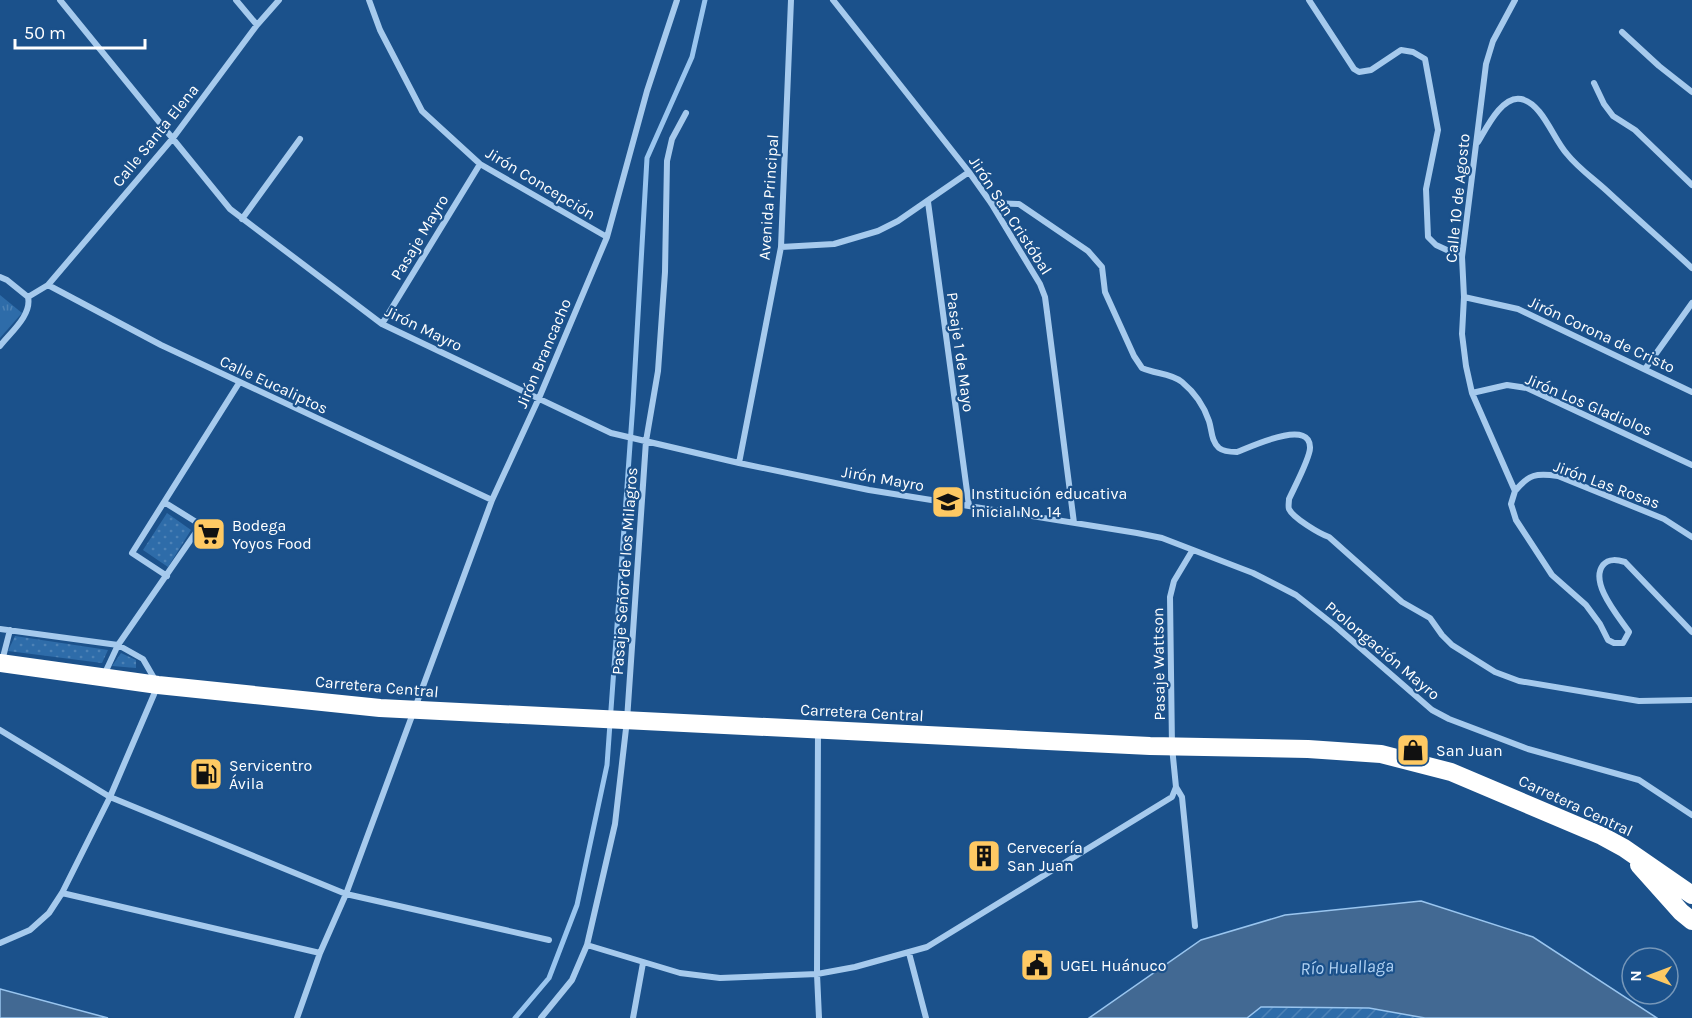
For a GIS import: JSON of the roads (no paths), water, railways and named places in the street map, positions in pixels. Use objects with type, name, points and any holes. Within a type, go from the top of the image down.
[{"type":"highway","name":"Carretera Central","points":[[0,665],[158,685],[415,710],[1172,747],[1308,749],[1381,754],[1451,772],[1602,836],[1624,848],[1692,895]]},
{"type":"highway","points":[[1624,848],[1680,912],[1692,921]]},
{"type":"street","name":"Jirón Mayro","points":[[60,0],[230,209],[382,324],[611,433],[859,488],[1162,538],[1192,551]]},
{"type":"street","points":[[236,0],[257,25]]},
{"type":"street","name":"Calle Santa Elena","points":[[28,297],[48,285],[173,138],[257,25],[279,0]]},
{"type":"street","name":"Jirón Concepción","points":[[369,0],[380,30],[422,111],[480,164],[607,237]]},
{"type":"street","name":"Jirón Brancacho","points":[[297,1018],[320,953],[346,894],[492,500],[539,399],[607,237],[647,92],[678,0]]},
{"type":"street","name":"Avenida Principal","points":[[739,463],[781,247],[791,0]]},
{"type":"street","name":"Jirón San Cristóbal","points":[[833,0],[969,172],[991,203],[1040,284],[1045,297],[1074,523]]},
{"type":"street","points":[[1309,0],[1354,69],[1359,72],[1371,70],[1401,50],[1413,51],[1425,59],[1438,130],[1426,189],[1428,237],[1436,245],[1462,257]]},
{"type":"street","name":"Calle 10 de Agosto","points":[[1515,0],[1493,41],[1486,64],[1462,257],[1464,297],[1462,334],[1472,393],[1515,491],[1511,504],[1516,520],[1552,574],[1586,605],[1608,640],[1623,643],[1629,632],[1603,591],[1599,580],[1602,567],[1606,562],[1616,559],[1625,562],[1692,632]]},
{"type":"street","points":[[1622,32],[1692,92]]},
{"type":"street","points":[[1594,83],[1604,104],[1613,116],[1635,130],[1692,185]]},
{"type":"street","points":[[1477,146],[1499,109],[1510,100],[1520,99],[1530,104],[1543,116],[1566,154],[1692,268]]},
{"type":"street","name":"Pasaje Señor de los Milagros","points":[[541,1018],[572,980],[587,945],[615,824],[625,720],[643,440],[658,371],[665,272],[667,161],[672,139],[686,113]]},
{"type":"street","points":[[242,219],[300,139]]},
{"type":"street","name":"Pasaje Mayro","points":[[382,324],[480,164]]},
{"type":"street","points":[[781,247],[834,244],[878,231],[928,202],[969,172]]},
{"type":"street","name":"Pasaje 1 de Mayo","points":[[928,202],[969,506]]},
{"type":"street","points":[[991,203],[1019,204],[1088,250],[1102,267],[1106,292],[1134,356],[1142,368],[1171,375],[1181,381],[1200,401],[1209,421],[1213,440],[1220,449],[1237,452],[1275,437],[1287,435],[1303,436],[1307,439],[1311,450],[1289,499],[1288,508],[1320,534],[1329,537],[1402,602],[1430,618],[1452,645],[1495,672],[1520,681],[1638,701],[1692,700]]},
{"type":"street","points":[[0,277],[28,297],[30,305],[26,314],[0,346]]},
{"type":"street","name":"Calle Eucaliptos","points":[[48,285],[160,345],[492,500]]},
{"type":"street","name":"Jirón Corona de Cristo","points":[[1464,297],[1518,309],[1692,392]]},
{"type":"street","points":[[1645,369],[1692,303]]},
{"type":"street","points":[[167,576],[132,553],[239,383]]},
{"type":"street","name":"Jirón Los Gladiolos","points":[[1472,393],[1507,385],[1527,388],[1692,465]]},
{"type":"street","name":"Jirón Las Rosas","points":[[1515,491],[1524,480],[1539,474],[1558,476],[1664,519],[1692,537]]},
{"type":"street","points":[[102,678],[118,645],[201,525],[164,502]]},
{"type":"street","name":"Pasaje Wattson","points":[[1192,551],[1174,581],[1170,597],[1172,747],[1176,787],[1182,797],[1195,926]]},
{"type":"street","name":"Prolongación Mayro","points":[[1192,551],[1253,573],[1296,595],[1440,715],[1528,749],[1639,780],[1692,815]]},
{"type":"street","points":[[0,629],[118,645],[143,659],[158,685],[110,796],[62,893],[49,913],[30,930],[0,943]]},
{"type":"street","points":[[0,665],[10,630]]},
{"type":"street","points":[[818,729],[817,974],[819,1018]]},
{"type":"street","points":[[0,730],[110,796],[346,894],[549,940]]},
{"type":"street","points":[[587,945],[680,974],[720,978],[817,974],[909,953],[927,947],[1172,796],[1176,787]]},
{"type":"street","points":[[62,893],[320,953]]},
{"type":"street","points":[[909,953],[926,1018]]},
{"type":"street","points":[[633,1018],[643,963]]},
{"type":"water","name":"Río Huallaga","points":[[1421,901],[1533,937],[1620,994],[1620,1006],[1639,1006],[1657,1018],[1425,1018],[1369,1008],[1261,1007],[1247,1018],[1089,1018],[1201,940],[1285,915]]},
{"type":"water","points":[[0,989],[108,1018],[0,1018]]},
{"type":"waterway","points":[[515,1018],[549,978],[577,905],[607,765],[633,403],[647,158],[692,57],[705,0]]},
{"type":"place","name":"Institución educativa inicial No. 14","points":[[948,502]]},
{"type":"place","name":"Bodega Yoyos Food","points":[[209,534]]},
{"type":"place","name":"San Juan","points":[[1413,750]]},
{"type":"place","name":"Servicentro Ávila","points":[[206,774]]},
{"type":"place","name":"Cervecería San Juan","points":[[984,856]]},
{"type":"place","name":"UGEL Huánuco","points":[[1037,965]]}]
